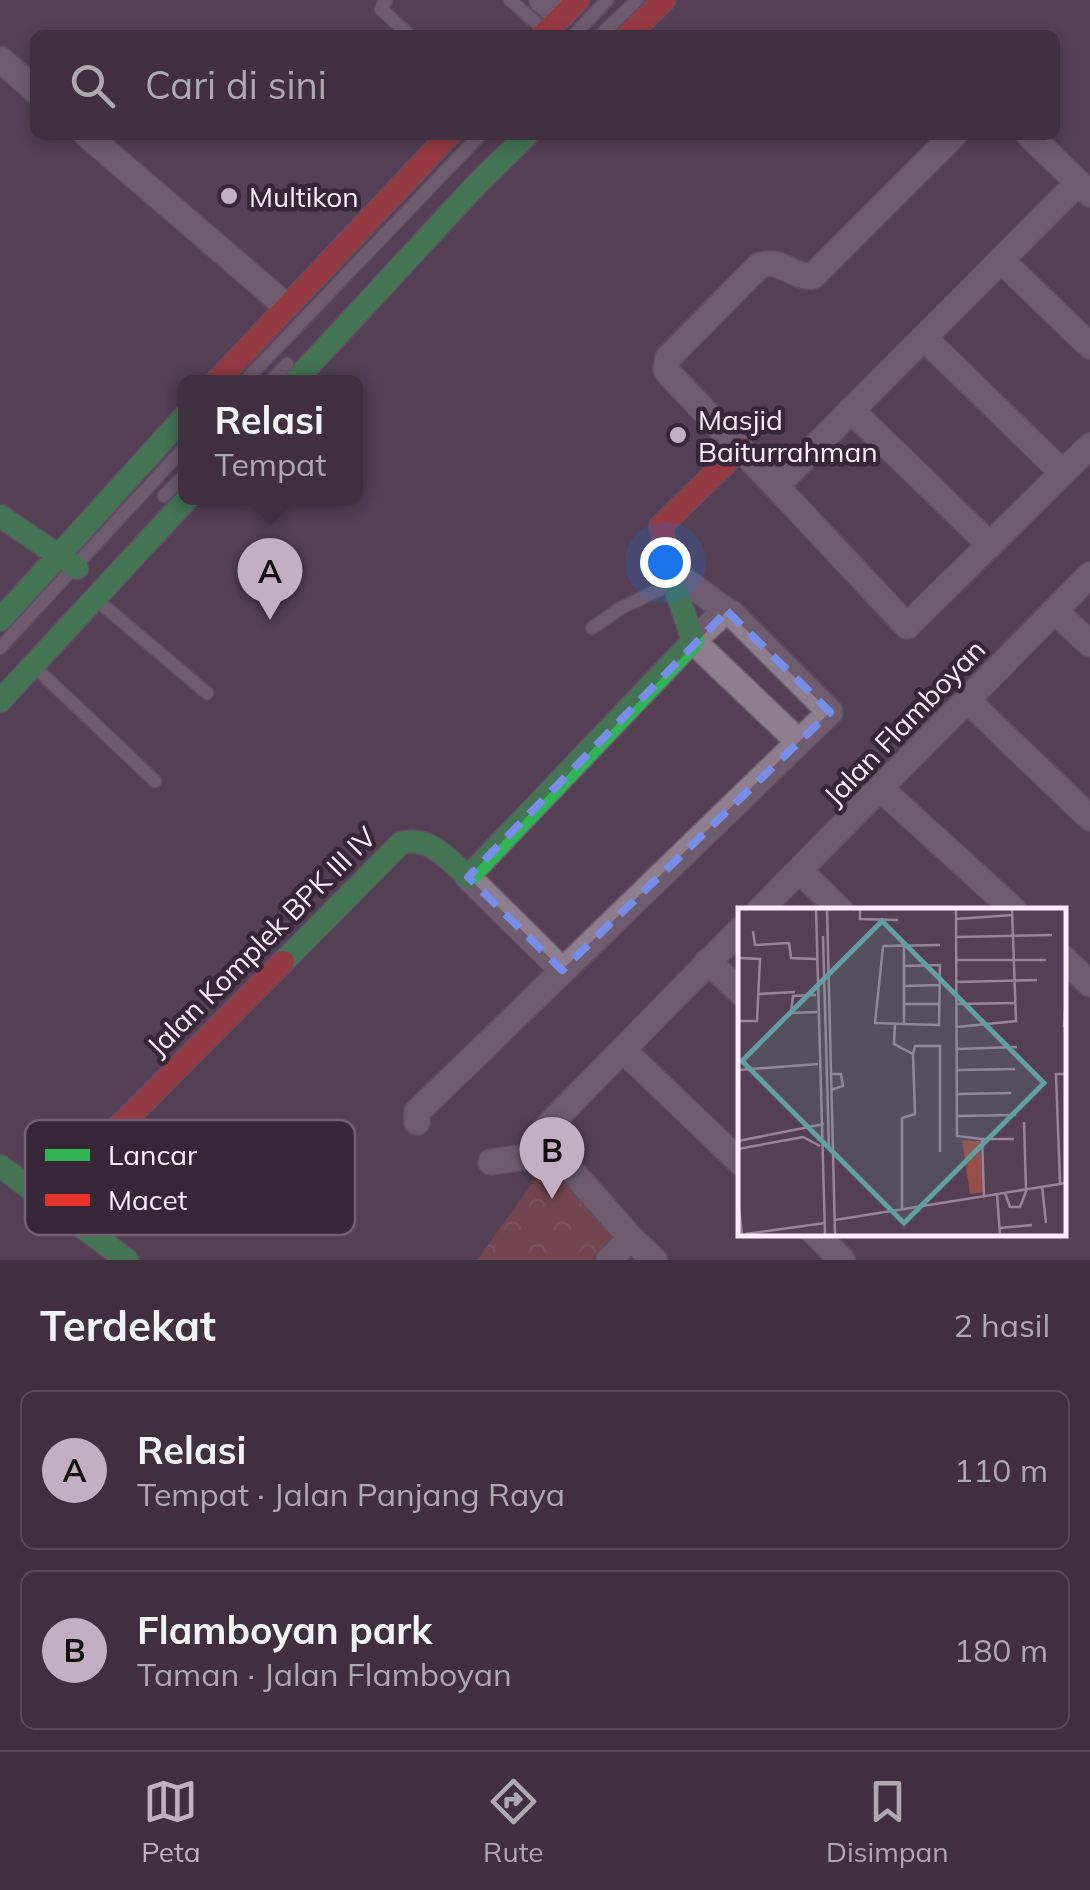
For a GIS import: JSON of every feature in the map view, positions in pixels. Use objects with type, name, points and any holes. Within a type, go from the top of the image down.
[{"type":"main road","points":[[633,30],[664,0]]},
{"type":"main road","points":[[222,375],[443,140]]},
{"type":"main road","points":[[301,375],[521,140]]},
{"type":"main road","points":[[0,620],[75,557],[92,517],[178,424]]},
{"type":"main road","points":[[468,877],[693,641],[671,576],[661,526],[740,449]]},
{"type":"main road","points":[[0,512],[48,517],[88,510],[114,493]]},
{"type":"main road","points":[[0,701],[181,505]]},
{"type":"main road","points":[[0,512],[75,557],[108,564],[130,560]]},
{"type":"main road","points":[[75,557],[99,592]]},
{"type":"main road","name":"Jalan Komplek BPK III IV","points":[[125,1120],[401,842],[410,838],[420,840],[468,877]]},
{"type":"main road","points":[[0,1166],[25,1184]]},
{"type":"main road","points":[[93,1235],[127,1260]]},
{"type":"street","points":[[0,60],[30,86]]},
{"type":"street","points":[[93,140],[286,306]]},
{"type":"street","points":[[949,140],[812,276],[806,277],[776,262],[759,266],[668,358],[666,369],[907,626],[1090,446]]},
{"type":"street","points":[[776,486],[1001,260],[1084,188],[1035,140]]},
{"type":"street","points":[[1001,260],[1090,346]]},
{"type":"street","points":[[924,338],[1062,472]]},
{"type":"street","points":[[851,410],[990,545]]},
{"type":"street","points":[[417,1122],[418,1112],[830,712],[727,611],[671,576]]},
{"type":"street","name":"Jalan Flamboyan","points":[[762,908],[1090,576]]},
{"type":"street","points":[[727,611],[693,641],[798,740]]},
{"type":"street","points":[[1055,611],[1090,644]]},
{"type":"street","points":[[968,701],[1090,818]]},
{"type":"street","points":[[882,789],[1012,908]]},
{"type":"street","points":[[800,871],[838,908]]},
{"type":"street","points":[[468,877],[562,970]]},
{"type":"street","points":[[654,1260],[546,1142],[546,1128],[738,932]]},
{"type":"street","points":[[708,961],[738,990]]},
{"type":"street","points":[[1065,961],[1090,984]]},
{"type":"street","points":[[623,1050],[738,1160]]},
{"type":"street","points":[[491,1162],[556,1153]]},
{"type":"street","points":[[817,1235],[842,1260]]},
{"type":"street","points":[[610,1260],[631,1238]]},
{"type":"lane","points":[[386,0],[381,9],[404,30]]},
{"type":"lane","points":[[510,0],[557,20],[607,0]]},
{"type":"lane","points":[[606,30],[637,0]]},
{"type":"lane","points":[[251,375],[475,140]]},
{"type":"lane","points":[[277,375],[297,354]]},
{"type":"lane","points":[[0,648],[75,557],[178,454]]},
{"type":"lane","points":[[149,512],[178,481]]},
{"type":"lane","points":[[592,628],[671,576]]},
{"type":"lane","points":[[99,592],[207,693]]},
{"type":"lane","points":[[33,665],[155,781]]},
{"type":"highlighted area","points":[[727,611],[830,712],[562,970],[468,877]]},
{"type":"green space","points":[[549,1160],[617,1238],[597,1260],[477,1260]]},
{"type":"traffic: fast","points":[[300,375],[522,140]]},
{"type":"traffic: fast","points":[[0,620],[178,424]]},
{"type":"traffic: fast","points":[[0,701],[182,505]]},
{"type":"traffic: fast","points":[[0,516],[77,568]]},
{"type":"traffic: fast","points":[[283,962],[401,843],[411,841],[429,846],[468,877],[693,641],[671,575]]},
{"type":"traffic: fast","points":[[0,1166],[25,1185]]},
{"type":"traffic: fast","points":[[93,1235],[127,1260]]},
{"type":"traffic: jam","points":[[548,30],[578,0]]},
{"type":"traffic: jam","points":[[633,30],[664,0]]},
{"type":"traffic: jam","points":[[223,375],[444,140]]},
{"type":"traffic: jam","points":[[671,575],[661,526],[740,449]]},
{"type":"traffic: jam","points":[[126,1120],[283,962]]},
{"type":"place","name":"Multikon","points":[[229,196]]},
{"type":"place","name":"Masjid Baiturrahman","points":[[678,435]]},
{"type":"place","name":"Relasi","points":[[270,620]]},
{"type":"place","name":"Flamboyan park","points":[[552,1199]]}]
